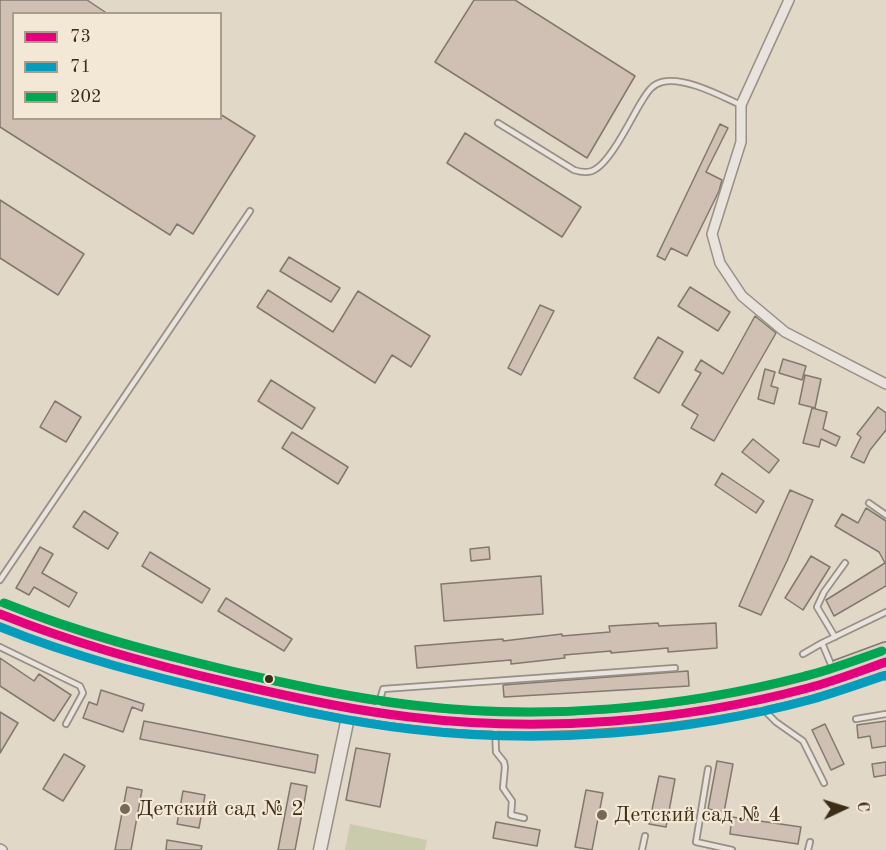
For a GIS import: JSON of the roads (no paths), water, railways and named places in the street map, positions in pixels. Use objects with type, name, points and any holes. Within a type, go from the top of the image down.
[{"type":"main road","points":[[0,614],[40,632],[78,644],[149,664],[266,691],[376,712],[436,720],[495,724],[582,722],[672,714],[808,688],[885,663]]},
{"type":"main road","points":[[753,700],[774,689],[833,669],[885,663]]},
{"type":"street","points":[[789,0],[741,105],[741,142],[712,234],[720,263],[742,296],[785,332],[886,384]]},
{"type":"street","points":[[320,850],[350,708]]},
{"type":"lane","points":[[498,123],[574,170],[582,172],[590,171],[604,162],[648,91],[662,82],[677,82],[710,91],[741,105]]},
{"type":"lane","points":[[0,580],[250,211]]},
{"type":"lane","points":[[868,504],[886,515]]},
{"type":"lane","points":[[835,637],[817,607],[824,592],[845,563]]},
{"type":"lane","points":[[803,654],[886,612]]},
{"type":"lane","points":[[822,644],[833,669]]},
{"type":"lane","points":[[0,647],[80,686],[83,693],[66,724]]},
{"type":"lane","points":[[376,712],[383,689],[675,668]]},
{"type":"lane","points":[[753,700],[776,722],[803,741],[824,783]]},
{"type":"lane","points":[[856,719],[886,714]]},
{"type":"lane","points":[[495,724],[494,747],[505,767],[503,788],[512,801],[511,815],[524,818]]},
{"type":"lane","points":[[708,769],[696,842],[732,850]]},
{"type":"lane","points":[[642,850],[645,836]]},
{"type":"lane","points":[[808,850],[810,842]]},
{"type":"place","name":"Детский сад № 2","points":[[125,809]]},
{"type":"place","name":"Детский сад № 4","points":[[602,815]]}]
